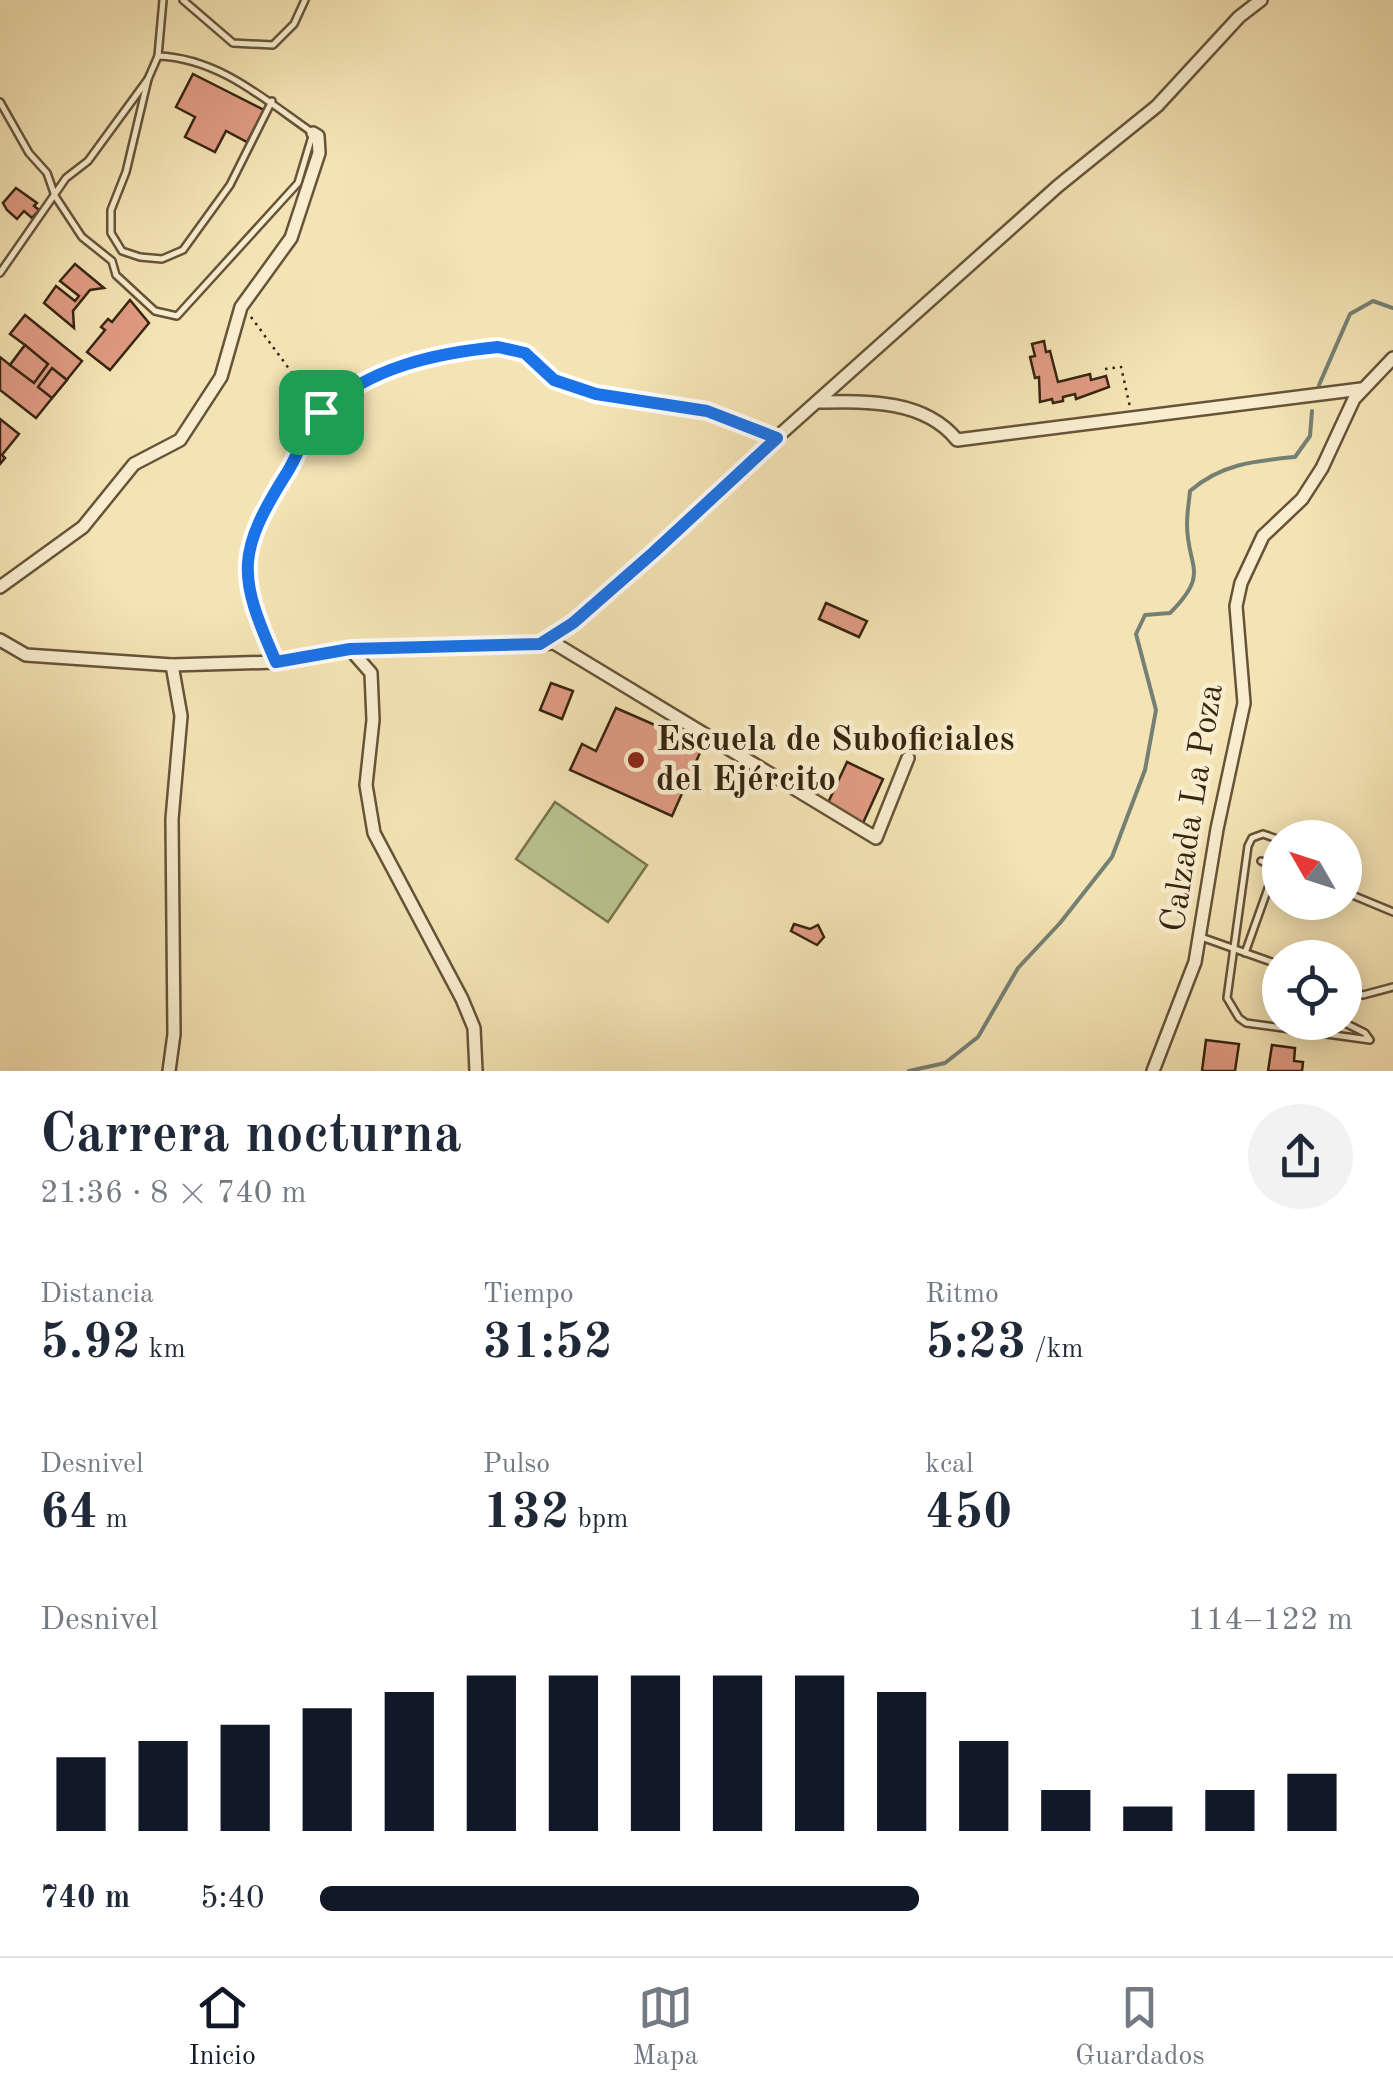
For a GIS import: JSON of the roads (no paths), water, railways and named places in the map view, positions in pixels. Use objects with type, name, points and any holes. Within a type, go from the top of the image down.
[{"type":"street","points":[[540,644],[573,623],[1058,186],[1158,106],[1239,18],[1261,0]]},
{"type":"street","points":[[0,587],[83,527],[134,464],[180,440],[221,378],[241,307],[291,238],[320,152],[314,132]]},
{"type":"street","name":"Calzada La Poza","points":[[1152,1071],[1195,962],[1216,830],[1244,703],[1236,606],[1241,583],[1263,536],[1302,499],[1322,468],[1334,436],[1362,389],[1393,358]]},
{"type":"street","points":[[819,402],[892,403],[946,427],[957,440],[1362,389]]},
{"type":"street","points":[[0,640],[26,654],[172,665],[276,662],[350,649],[554,643],[876,838],[908,758]]},
{"type":"street","points":[[350,649],[371,673],[374,720],[366,785],[374,833],[462,998],[474,1028],[476,1071]]},
{"type":"street","points":[[170,1071],[174,1034],[172,819],[180,716],[172,665]]},
{"type":"lane","points":[[163,0],[158,56],[148,78],[126,172],[111,210],[111,233],[122,251],[162,260],[183,250],[230,185],[272,101]]},
{"type":"lane","points":[[184,0],[232,43],[273,44],[294,24],[305,0]]},
{"type":"lane","points":[[0,102],[29,153],[47,173],[55,196],[82,237],[112,261],[116,275],[155,311],[177,316],[298,183],[314,132],[272,101],[204,62],[158,56]]},
{"type":"lane","points":[[0,273],[66,178],[88,161],[148,78]]},
{"type":"lane","points":[[112,261],[122,251]]},
{"type":"lane","points":[[1262,835],[1252,838],[1248,846],[1226,987],[1239,1018],[1262,1025]]},
{"type":"lane","points":[[1362,899],[1393,912]]},
{"type":"lane","points":[[1245,953],[1262,909]]},
{"type":"lane","points":[[1201,937],[1262,959]]},
{"type":"lane","points":[[1362,995],[1393,987]]},
{"type":"waterway","points":[[1319,385],[1350,314],[1373,301],[1393,308]]},
{"type":"waterway","points":[[909,1071],[945,1063],[978,1037],[1018,968],[1112,857],[1145,770],[1156,710],[1136,634],[1145,615],[1170,613],[1190,588],[1194,570],[1187,524],[1190,491],[1226,469],[1295,457],[1310,436],[1312,411]]},
{"type":"place","name":"Escuela de Suboficiales del Ejército","points":[[636,760]]}]
